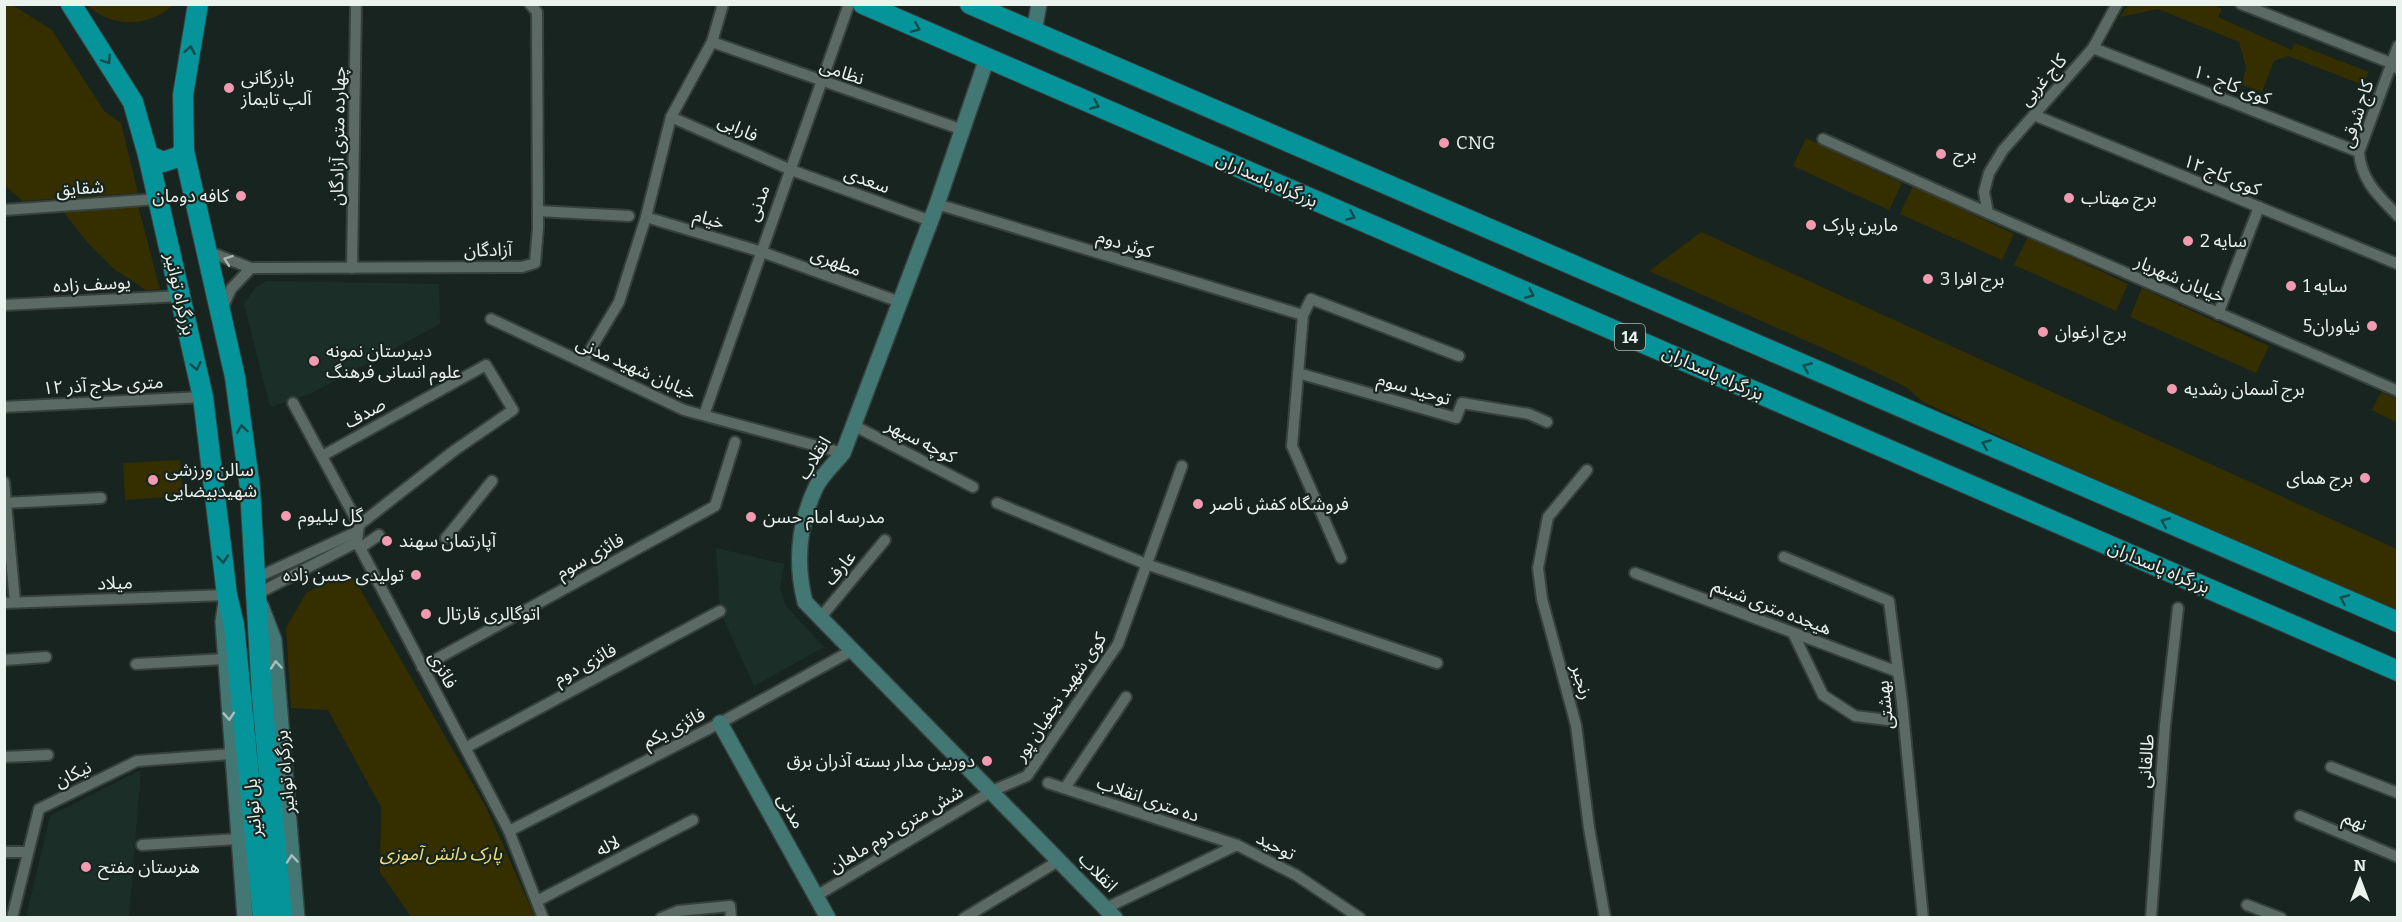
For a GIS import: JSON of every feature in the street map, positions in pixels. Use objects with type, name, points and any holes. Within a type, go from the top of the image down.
[{"type":"highway","name":"بزرگراه توانیر","points":[[198,4],[183,95],[184,151],[235,377],[250,488],[256,586],[252,697]]},
{"type":"highway","name":"بزرگراه پاسداران","points":[[863,4],[2397,671]]},
{"type":"highway","name":"14","points":[[970,4],[2397,622]]},
{"type":"highway","name":"بزرگراه توانیر","points":[[68,7],[133,102],[148,154],[203,397],[227,595],[252,697]]},
{"type":"highway","points":[[148,154],[163,162],[178,157],[184,151]]},
{"type":"highway","name":"پل توانیر","points":[[252,697],[263,918]]},
{"type":"highway","name":"پل توانیر","points":[[252,697],[282,918]]},
{"type":"street","name":"چهارده متری آزادگان","points":[[352,268],[356,4]]},
{"type":"street","name":"آزادگان","points":[[207,251],[251,268],[529,265],[535,262],[538,211],[537,12],[530,4]]},
{"type":"street","points":[[583,362],[619,302],[646,217],[671,117],[712,42],[723,4]]},
{"type":"street","name":"مدنی","points":[[704,415],[849,4]]},
{"type":"street","points":[[1034,32],[1039,4]]},
{"type":"street","name":"کاج غربی","points":[[1988,213],[1984,192],[1989,173],[2003,150],[2093,48],[2117,4]]},
{"type":"street","points":[[2241,4],[2394,66]]},
{"type":"street","name":"نظامی","points":[[712,42],[963,130]]},
{"type":"street","name":"کاج شرقی","points":[[2397,46],[2394,66],[2359,152],[2360,169],[2365,181],[2397,216]]},
{"type":"street","name":"کوی کاج ۱۰","points":[[2093,48],[2359,152]]},
{"type":"street","name":"انقلاب","points":[[987,58],[931,221],[843,453],[817,486],[800,537],[798,572],[805,602],[1111,913]]},
{"type":"street","name":"کوی کاج ۱۲","points":[[2034,116],[2397,264]]},
{"type":"street","name":"فارابی","points":[[671,117],[791,170]]},
{"type":"street","name":"خیابان شهریار","points":[[1823,139],[2397,391]]},
{"type":"street","name":"سعدی","points":[[791,170],[931,221]]},
{"type":"street","name":"شقایق","points":[[4,210],[158,199]]},
{"type":"street","name":"کوثر دوم","points":[[937,204],[1303,315]]},
{"type":"street","points":[[2218,314],[2259,207]]},
{"type":"street","points":[[538,211],[629,216]]},
{"type":"street","name":"خیام","points":[[646,217],[762,252]]},
{"type":"street","name":"مطهری","points":[[762,252],[900,302]]},
{"type":"street","points":[[220,312],[231,289],[251,268]]},
{"type":"street","name":"یوسف زاده","points":[[4,305],[181,296]]},
{"type":"street","points":[[1341,558],[1292,446],[1303,315],[1311,299],[1459,356]]},
{"type":"street","name":"خیابان شهید مدنی","points":[[491,319],[684,410],[843,453]]},
{"type":"street","name":"صدف","points":[[322,456],[486,366],[513,410],[455,450],[358,536]]},
{"type":"street","name":"توحید سوم","points":[[1298,373],[1456,418],[1462,403],[1529,414],[1547,422]]},
{"type":"street","name":"۱۲ متری حلاج آذر","points":[[4,407],[203,397]]},
{"type":"street","name":"فائزی","points":[[293,403],[322,456],[422,667],[467,747],[509,831],[543,918]]},
{"type":"street","name":"کوچه سپهر","points":[[853,425],[973,487]]},
{"type":"street","name":"فائزی سوم","points":[[422,667],[716,506],[735,442]]},
{"type":"street","name":"کوی شهید نجفیان پور","points":[[992,791],[1027,776],[1118,644],[1182,466]]},
{"type":"street","name":"رنجبر","points":[[1587,470],[1548,517],[1538,568],[1542,599],[1576,725],[1589,828],[1605,917]]},
{"type":"street","points":[[446,538],[492,481]]},
{"type":"street","points":[[4,482],[10,603]]},
{"type":"street","points":[[5,503],[102,498]]},
{"type":"street","points":[[997,503],[1146,564],[1437,663]]},
{"type":"street","points":[[256,586],[358,536],[379,535]]},
{"type":"street","name":"عارف","points":[[820,618],[885,540]]},
{"type":"street","name":"بهشتی","points":[[1784,557],[1889,601],[1904,722],[1923,918]]},
{"type":"street","name":"هیجده متری شبنم","points":[[1635,573],[1898,672]]},
{"type":"street","name":"بزرگراه توانیر","points":[[256,586],[274,640],[297,918]]},
{"type":"street","name":"بزرگراه توانیر","points":[[227,595],[223,622],[225,659],[245,918]]},
{"type":"street","name":"میلاد","points":[[10,603],[227,595]]},
{"type":"street","name":"طالقانی","points":[[2151,918],[2165,725],[2178,608]]},
{"type":"street","name":"فائزی دوم","points":[[467,747],[720,611]]},
{"type":"street","points":[[1794,633],[1823,695],[1855,716],[1904,722]]},
{"type":"street","name":"فائزی یکم","points":[[509,831],[720,723],[851,651]]},
{"type":"street","points":[[4,660],[46,657]]},
{"type":"street","points":[[136,664],[225,659]]},
{"type":"street","points":[[1065,788],[1126,697]]},
{"type":"street","name":"مدنی","points":[[720,723],[828,918]]},
{"type":"street","name":"نیکان","points":[[12,918],[39,809],[137,761],[231,754]]},
{"type":"street","points":[[4,757],[48,755]]},
{"type":"street","points":[[2331,767],[2397,793]]},
{"type":"street","name":"ده متری انقلاب","points":[[1048,783],[1237,845]]},
{"type":"street","name":"شش متری دوم ماهان","points":[[816,896],[992,791]]},
{"type":"street","name":"نهم","points":[[2300,816],[2397,857]]},
{"type":"street","name":"لاله","points":[[537,901],[693,820]]},
{"type":"street","points":[[142,845],[238,839]]},
{"type":"street","name":"توحید","points":[[1111,913],[1237,845],[1296,875],[1360,918]]},
{"type":"street","points":[[4,852],[27,852]]},
{"type":"street","points":[[964,918],[1060,861]]},
{"type":"street","points":[[2247,905],[2281,918]]},
{"type":"street","points":[[661,918],[678,911],[730,906],[730,918]]},
{"type":"street","points":[[1605,917],[1614,918]]},
{"type":"shaded area","name":"دبیرستان نمونه علوم انسانی فرهنگ","points":[[267,281],[439,284],[440,324],[310,394],[270,407],[244,304],[256,287]]},
{"type":"shaded area","points":[[716,548],[784,564],[780,588],[786,606],[824,647],[754,686],[720,611]]},
{"type":"shaded area","name":"هنرستان مفتح","points":[[141,770],[129,917],[26,917],[50,816]]},
{"type":"green space","points":[[11,4],[52,30],[104,111],[121,123],[138,193],[23,201],[5,186],[4,5]]},
{"type":"green space","points":[[87,5],[173,5],[153,18],[130,22],[107,18]]},
{"type":"green space","points":[[2128,5],[2212,5],[2222,9],[2218,17],[2292,50],[2294,43],[2369,72],[2363,85],[2288,56],[2274,61],[2262,92],[2242,85],[2246,67],[2239,42],[2158,9],[2120,17]]},
{"type":"green space","points":[[1806,138],[1902,183],[1889,210],[1793,166]]},
{"type":"green space","points":[[1913,186],[2014,234],[2002,260],[1900,214]]},
{"type":"green space","points":[[138,206],[160,289],[146,290],[114,269],[88,243],[61,209]]},
{"type":"green space","points":[[1701,232],[2397,549],[2397,615],[1923,402],[1906,387],[1854,362],[1649,271]]},
{"type":"green space","points":[[2028,237],[2128,284],[2116,311],[2014,265]]},
{"type":"green space","points":[[2142,288],[2269,346],[2256,373],[2130,317]]},
{"type":"green space","points":[[2381,392],[2397,399],[2397,423],[2372,410]]},
{"type":"green space","name":"سالن ورزشی شهیدبیضایی","points":[[180,460],[183,496],[125,500],[123,463]]},
{"type":"green space","name":"پارک دانش آموزی","points":[[344,573],[352,575],[486,807],[535,917],[411,917],[380,872],[381,807],[328,710],[291,708],[286,628],[306,593]]},
{"type":"place","name":"بازرگانی آلپ‌ تایماز","points":[[229,88]]},
{"type":"place","name":"CNG","points":[[1444,143]]},
{"type":"place","name":"برج","points":[[1941,154]]},
{"type":"place","name":"کافه دومان","points":[[241,196]]},
{"type":"place","name":"برج مهتاب","points":[[2069,198]]},
{"type":"place","name":"مارین پارک","points":[[1811,225]]},
{"type":"place","name":"سایه 2","points":[[2188,241]]},
{"type":"place","name":"برج افرا 3","points":[[1928,279]]},
{"type":"place","name":"سایه 1","points":[[2291,286]]},
{"type":"place","name":"نیاوران5","points":[[2372,326]]},
{"type":"place","name":"برج ارغوان","points":[[2043,332]]},
{"type":"place","name":"دبیرستان نمونه علوم انسانی فرهنگ","points":[[314,361]]},
{"type":"place","name":"برج آسمان رشدیه","points":[[2172,389]]},
{"type":"place","name":"برج همای","points":[[2365,478]]},
{"type":"place","name":"سالن ورزشی شهیدبیضایی","points":[[153,480]]},
{"type":"place","name":"فروشگاه کفش ناصر","points":[[1198,504]]},
{"type":"place","name":"گل لیلیوم","points":[[286,516]]},
{"type":"place","name":"مدرسه امام حسن","points":[[751,517]]},
{"type":"place","name":"آپارتمان سهند","points":[[387,541]]},
{"type":"place","name":"تولیدی حسن زاده","points":[[416,575]]},
{"type":"place","name":"اتو‌گالری قارتال","points":[[426,614]]},
{"type":"place","name":"دوربین مدار بسته آذران برق","points":[[987,761]]},
{"type":"place","name":"هنرستان مفتح","points":[[86,867]]}]
